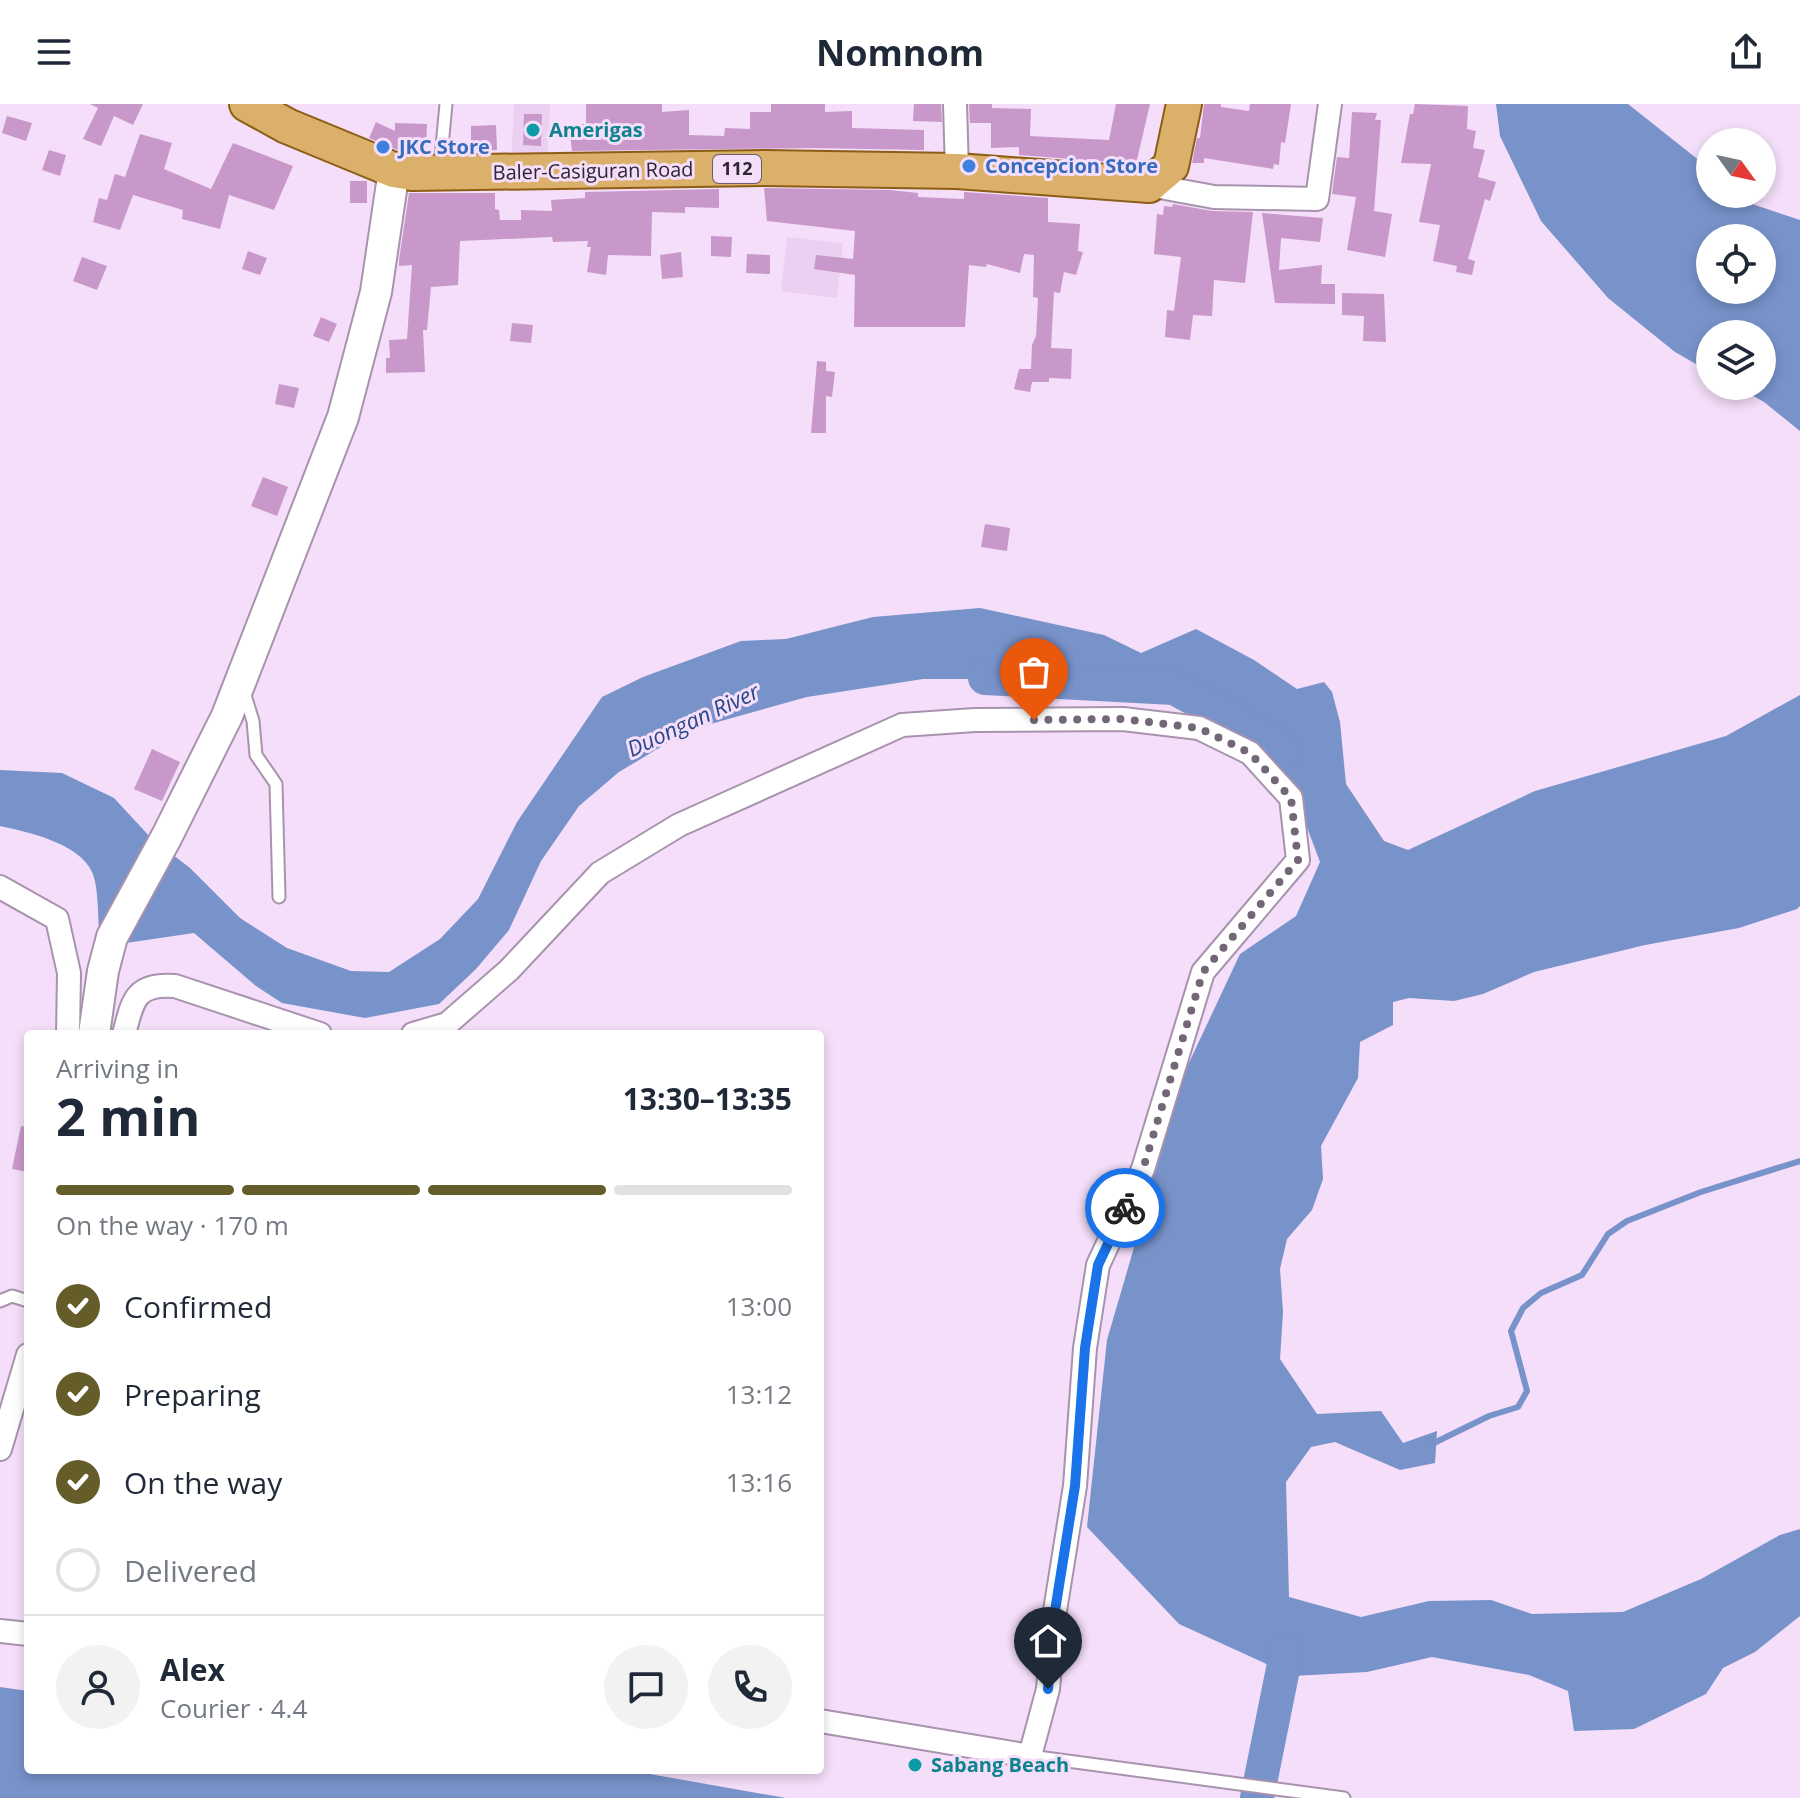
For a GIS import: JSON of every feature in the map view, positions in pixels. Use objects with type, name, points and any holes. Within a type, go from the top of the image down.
[{"type":"main road","name":"Baler-Casiguran Road","points":[[247,104],[287,126],[394,170],[765,168],[957,171],[1149,185]]},
{"type":"main road","points":[[1149,185],[1171,166],[1184,104]]},
{"type":"street","points":[[955,104],[957,171]]},
{"type":"street","points":[[1149,185],[1214,197],[1317,199],[1330,104]]},
{"type":"street","points":[[95,1030],[103,971],[112,937],[227,716],[343,417],[376,292],[394,170]]},
{"type":"street","points":[[427,1030],[447,1024],[509,970],[600,873],[679,825],[902,725],[975,720],[1123,719],[1199,728],[1250,753],[1291,798],[1298,860],[1203,972],[1143,1169],[1098,1265],[1085,1348],[1075,1486],[1054,1617],[1048,1689],[1030,1756],[824,1722]]},
{"type":"street","points":[[0,887],[57,919],[69,973],[68,1030]]},
{"type":"street","points":[[125,1030],[133,998],[153,984],[175,986],[308,1030]]},
{"type":"street","points":[[0,1449],[24,1368]]},
{"type":"street","points":[[0,1631],[24,1634]]},
{"type":"lane","points":[[440,172],[446,104]]},
{"type":"lane","points":[[241,680],[253,721],[256,755],[276,784],[279,897]]},
{"type":"lane","points":[[0,1301],[12,1296],[24,1300]]},
{"type":"lane","points":[[1030,1756],[1344,1798]]},
{"type":"shaded area","points":[[514,104],[550,104],[547,167],[511,166]]},
{"type":"shaded area","points":[[787,237],[843,243],[837,298],[781,291]]},
{"type":"water","points":[[1496,104],[1628,104],[1696,158],[1696,208],[1764,208],[1800,220],[1800,431],[1760,400],[1776,400],[1776,320],[1696,320],[1696,364],[1675,352],[1608,298],[1541,221],[1500,136]]},
{"type":"water","points":[[980,608],[1104,635],[1141,653],[1196,629],[1254,660],[1297,689],[1324,682],[1332,692],[1340,722],[1346,784],[1384,841],[1408,850],[1535,791],[1726,736],[1800,695],[1800,906],[1739,928],[1645,945],[1534,972],[1483,994],[1454,1001],[1409,998],[1393,1002],[1393,1025],[1360,1042],[1358,1078],[1321,1146],[1323,1179],[1312,1210],[1287,1239],[1280,1269],[1283,1312],[1280,1359],[1317,1414],[1381,1411],[1403,1443],[1437,1431],[1435,1463],[1400,1470],[1335,1442],[1311,1447],[1286,1482],[1289,1597],[1361,1617],[1429,1601],[1491,1600],[1532,1614],[1623,1612],[1701,1579],[1780,1535],[1800,1529],[1800,1616],[1755,1652],[1723,1668],[1706,1694],[1634,1729],[1574,1731],[1568,1691],[1529,1675],[1432,1657],[1367,1672],[1293,1676],[1179,1624],[1087,1527],[1107,1340],[1172,1099],[1240,954],[1296,916],[1320,862],[1293,790],[1258,737],[1232,714],[1183,691],[1105,679],[923,679],[807,697],[689,730],[619,772],[579,806],[541,861],[509,930],[476,969],[439,1004],[365,1018],[282,1003],[256,986],[194,933],[126,943],[99,928],[92,872],[76,853],[52,840],[0,826],[0,770],[62,773],[114,798],[151,838],[190,868],[240,918],[287,948],[351,971],[389,972],[440,939],[478,899],[517,822],[602,697],[643,677],[741,641],[786,639],[873,617]]},
{"type":"water","points":[[0,1687],[24,1690],[24,1774],[650,1774],[786,1798],[0,1798]]},
{"type":"building","points":[[90,104],[143,104],[133,125],[114,116],[101,146],[83,139],[98,108]]},
{"type":"building","points":[[586,104],[662,104],[662,112],[689,110],[689,135],[724,136],[725,128],[750,129],[750,112],[771,112],[771,104],[825,104],[825,112],[852,111],[852,128],[924,130],[924,150],[572,151],[569,125],[586,124]]},
{"type":"building","points":[[914,104],[941,104],[942,122],[913,121]]},
{"type":"building","points":[[969,104],[1031,109],[1030,136],[1109,140],[1116,104],[1150,104],[1136,164],[1019,155],[1019,147],[991,148],[991,123],[970,123]]},
{"type":"building","points":[[1204,104],[1221,104],[1221,107],[1249,111],[1250,104],[1291,104],[1285,143],[1281,142],[1279,165],[1274,164],[1273,169],[1204,158],[1204,163],[1192,163],[1197,138],[1200,138]]},
{"type":"building","points":[[1415,104],[1468,106],[1467,129],[1476,131],[1473,148],[1485,150],[1478,177],[1496,182],[1490,201],[1485,199],[1468,259],[1475,261],[1472,275],[1456,272],[1457,266],[1433,261],[1440,225],[1419,222],[1431,164],[1401,163],[1410,114],[1413,114]]},
{"type":"building","points":[[1352,112],[1377,113],[1375,120],[1381,120],[1374,211],[1392,214],[1385,257],[1347,250],[1356,197],[1332,194],[1337,157],[1349,158]]},
{"type":"building","name":"Amerigas","points":[[524,114],[542,114],[541,146],[523,145]]},
{"type":"building","points":[[7,116],[32,123],[26,141],[2,133]]},
{"type":"building","points":[[376,122],[395,131],[395,123],[427,124],[426,153],[400,151],[369,138]]},
{"type":"building","points":[[496,125],[497,150],[471,151],[471,126]]},
{"type":"building","points":[[140,134],[172,143],[164,169],[211,189],[233,143],[293,166],[274,210],[229,195],[220,229],[182,219],[183,210],[133,195],[120,230],[93,222],[99,198],[107,200],[115,174],[125,177]]},
{"type":"building","points":[[49,150],[66,155],[60,176],[42,170]]},
{"type":"building","points":[[350,181],[367,181],[367,203],[350,203]]},
{"type":"building","points":[[764,188],[890,190],[918,193],[918,197],[964,199],[964,192],[1048,198],[1048,222],[1080,224],[1078,251],[1083,252],[1076,275],[1064,272],[1060,293],[1054,292],[1051,348],[1072,349],[1071,379],[1049,378],[1049,382],[1032,382],[1030,392],[1014,389],[1019,369],[1031,369],[1032,345],[1036,336],[1038,298],[1033,297],[1034,255],[1024,254],[1020,273],[987,264],[986,267],[969,265],[965,327],[854,327],[855,275],[814,269],[816,255],[853,259],[855,231],[767,221]]},
{"type":"building","points":[[719,189],[719,208],[685,207],[685,213],[652,212],[651,256],[608,255],[606,275],[587,272],[591,247],[587,247],[588,241],[553,242],[552,237],[460,241],[458,285],[431,287],[427,330],[423,330],[425,372],[386,373],[386,358],[390,358],[389,340],[407,339],[412,265],[399,266],[399,260],[409,193],[495,193],[495,209],[499,210],[500,220],[521,220],[521,210],[552,211],[551,200],[585,198],[585,192]]},
{"type":"building","points":[[1173,204],[1212,211],[1253,212],[1245,283],[1214,280],[1212,316],[1193,315],[1190,340],[1165,337],[1167,310],[1174,311],[1181,257],[1154,254],[1157,214],[1163,215],[1164,206],[1172,207]]},
{"type":"building","points":[[1262,213],[1323,218],[1320,242],[1281,238],[1279,270],[1322,265],[1321,284],[1335,284],[1335,304],[1275,303]]},
{"type":"building","points":[[711,236],[732,237],[731,257],[711,256]]},
{"type":"building","points":[[248,251],[267,258],[260,275],[242,269]]},
{"type":"building","points":[[681,252],[683,277],[662,279],[660,255]]},
{"type":"building","points":[[747,254],[770,255],[770,274],[746,273]]},
{"type":"building","points":[[82,257],[107,266],[97,290],[73,281]]},
{"type":"building","points":[[1342,293],[1384,294],[1386,342],[1363,341],[1364,316],[1342,315]]},
{"type":"building","points":[[321,317],[337,324],[329,342],[313,336]]},
{"type":"building","points":[[512,323],[533,325],[531,343],[510,341]]},
{"type":"building","points":[[817,361],[826,362],[826,371],[835,372],[832,397],[826,396],[826,433],[811,433]]},
{"type":"building","points":[[279,384],[299,388],[294,408],[275,404]]},
{"type":"building","points":[[263,477],[288,487],[277,516],[251,506]]},
{"type":"building","points":[[985,524],[1010,528],[1007,551],[981,547]]},
{"type":"building","points":[[152,749],[180,762],[162,801],[134,789]]},
{"type":"building","points":[[21,1126],[24,1126],[24,1171],[12,1169]]},
{"type":"waterway","name":"Duongan River","points":[[985,678],[1174,688],[1279,744],[1283,750]]},
{"type":"waterway","points":[[1432,1444],[1489,1416],[1518,1407],[1527,1391],[1511,1331],[1523,1308],[1541,1293],[1582,1275],[1608,1234],[1627,1221],[1701,1192],[1800,1161]]},
{"type":"waterway","points":[[1257,1798],[1287,1649]]},
{"type":"way so far","points":[[1034,720],[1123,719],[1199,728],[1250,753],[1291,798],[1298,860],[1203,972],[1143,1169],[1125,1208]]},
{"type":"place","name":"Amerigas","points":[[533,130]]},
{"type":"place","name":"JKC Store","points":[[383,147]]},
{"type":"place","name":"Concepcion Store","points":[[969,166]]},
{"type":"place","name":"Sabang Beach","points":[[915,1765]]},
{"type":"route","points":[[1048,1689],[1054,1617],[1075,1486],[1085,1348],[1098,1265],[1125,1208]]}]
